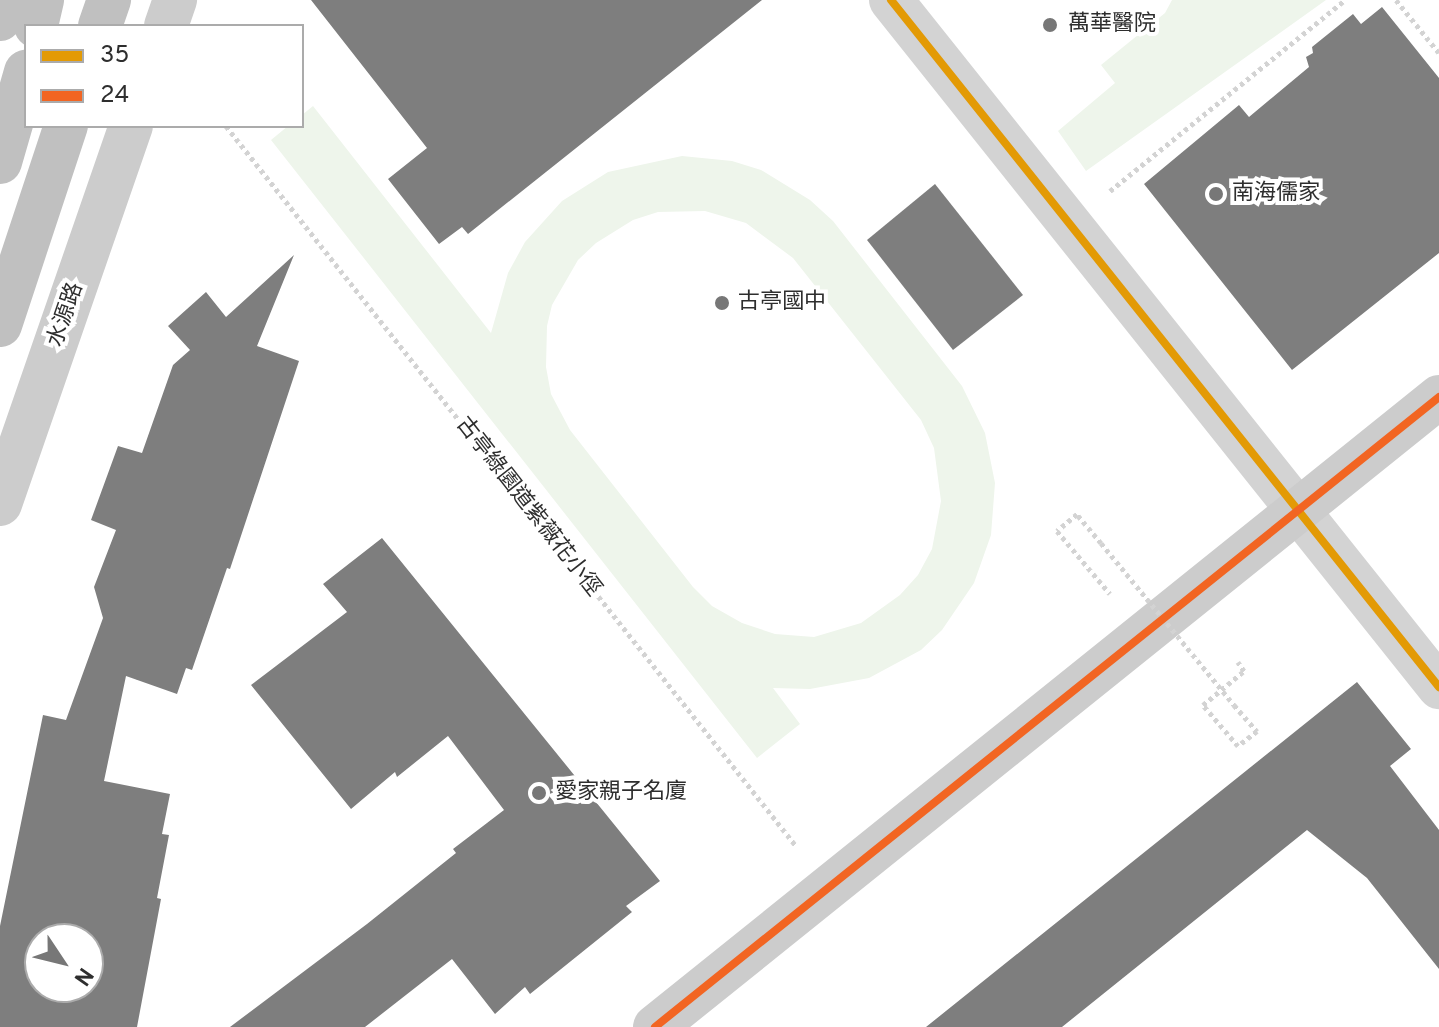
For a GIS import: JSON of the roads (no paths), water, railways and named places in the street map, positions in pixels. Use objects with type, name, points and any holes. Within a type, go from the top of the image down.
[{"type":"highway","points":[[0,19],[7,0]]},
{"type":"highway","points":[[36,24],[42,0]]},
{"type":"highway","points":[[101,24],[109,0]]},
{"type":"highway","points":[[0,162],[24,79]]},
{"type":"highway","points":[[0,325],[65,128]]},
{"type":"street","points":[[167,24],[175,0]]},
{"type":"street","points":[[891,0],[1439,687]]},
{"type":"street","name":"水源路","points":[[0,504],[130,128]]},
{"type":"street","points":[[655,1027],[1439,397]]},
{"type":"place","name":"萬華醫院","points":[[1050,25]]},
{"type":"place","name":"南海儒家","points":[[1216,194]]},
{"type":"place","name":"古亭國中","points":[[722,303]]},
{"type":"place","name":"愛家親子名廈","points":[[539,793]]}]
